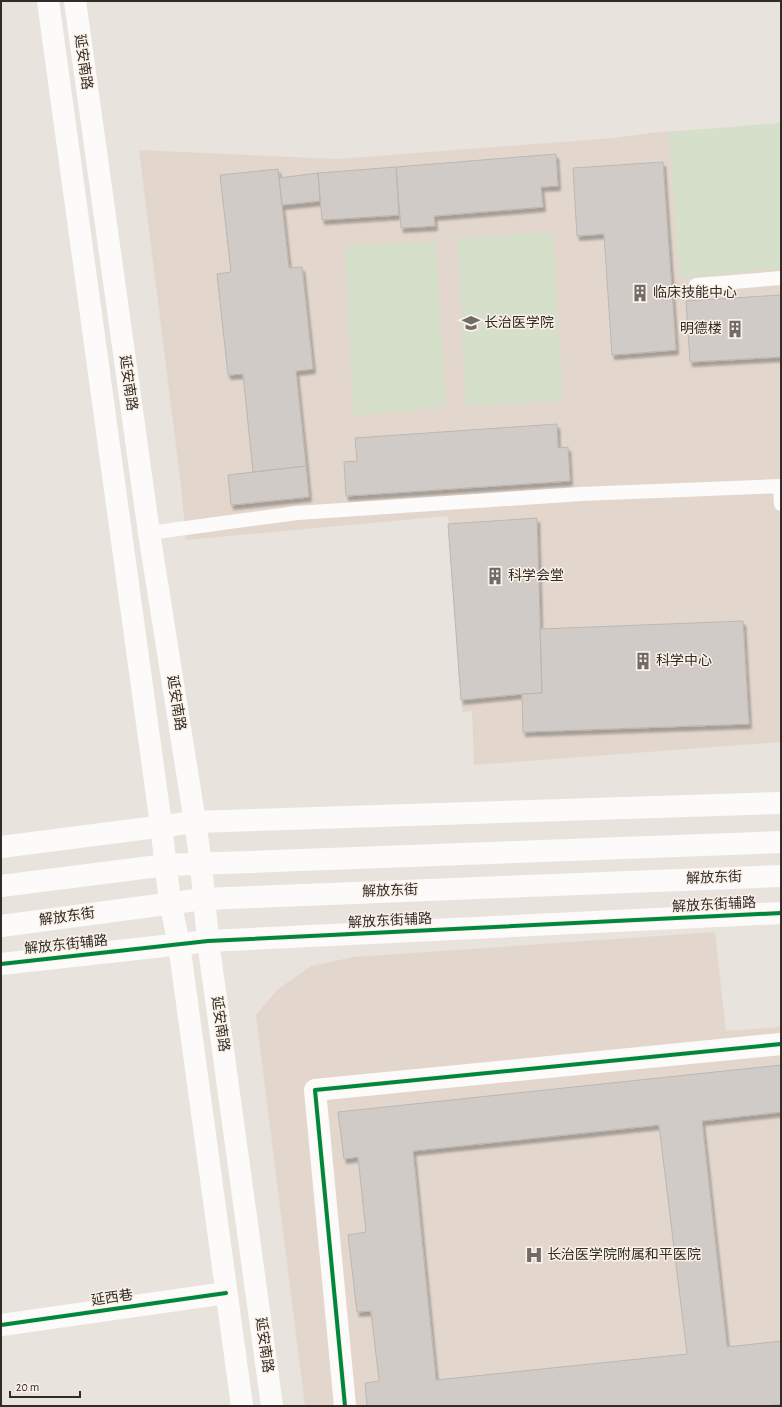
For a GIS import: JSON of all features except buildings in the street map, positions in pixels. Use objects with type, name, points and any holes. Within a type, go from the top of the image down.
[{"type":"main road","name":"延安南路","points":[[48,1],[161,825],[170,902],[179,944],[242,1406]]},
{"type":"main road","name":"延安南路","points":[[75,1],[149,533],[201,864],[208,941],[272,1406]]},
{"type":"main road","points":[[1,848],[161,825],[195,822],[781,803]]},
{"type":"main road","points":[[1,886],[166,865],[781,842]]},
{"type":"main road","name":"解放东街","points":[[1,926],[170,902],[204,899],[781,876]]},
{"type":"main road","name":"解放东街辅路","points":[[1,964],[208,941],[781,913]]},
{"type":"main road","points":[[346,1406],[315,1090],[781,1044]]},
{"type":"main road","name":"延西巷","points":[[1,1324],[226,1293]]},
{"type":"lane","points":[[696,284],[781,278]]},
{"type":"lane","points":[[149,533],[297,513],[581,494],[780,486],[781,504]]},
{"type":"shaded area","name":"长治医学院","points":[[781,125],[781,742],[474,765],[472,711],[462,712],[448,516],[186,540],[181,486],[139,150],[338,159],[613,138],[658,132]]},
{"type":"shaded area","name":"长治医学院附属和平医院","points":[[715,932],[726,1031],[781,1027],[781,1406],[305,1406],[256,1015],[277,990],[311,966],[353,957]]},
{"type":"green space","points":[[781,123],[781,269],[680,277],[669,132]]},
{"type":"green space","points":[[553,232],[563,401],[466,407],[457,238]]},
{"type":"green space","points":[[436,241],[446,407],[353,416],[345,246]]},
{"type":"cycle path","points":[[1,964],[208,941],[781,913]]},
{"type":"cycle path","points":[[345,1406],[315,1090],[781,1044]]},
{"type":"cycle path","points":[[1,1325],[226,1293]]},
{"type":"place","name":"临床技能中心","points":[[640,293]]},
{"type":"place","name":"长治医学院","points":[[471,323]]},
{"type":"place","name":"明德楼","points":[[735,329]]},
{"type":"place","name":"科学会堂","points":[[495,576]]},
{"type":"place","name":"科学中心","points":[[643,661]]},
{"type":"place","name":"长治医学院附属和平医院","points":[[534,1255]]}]
